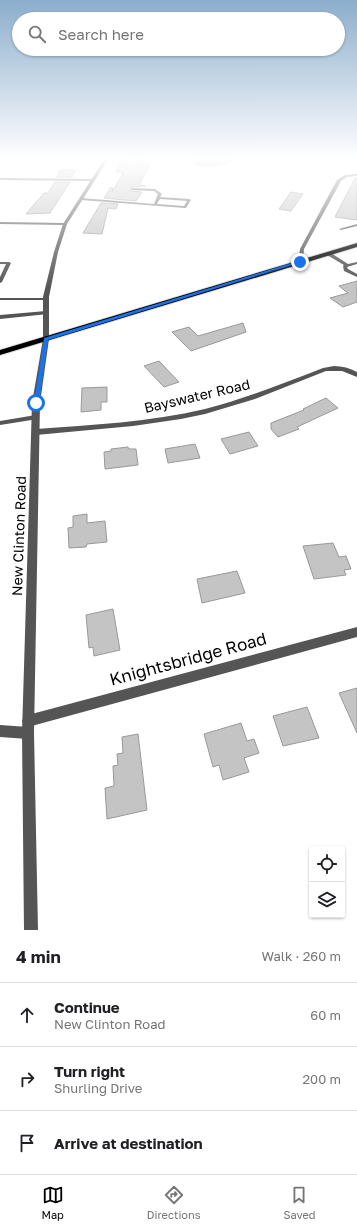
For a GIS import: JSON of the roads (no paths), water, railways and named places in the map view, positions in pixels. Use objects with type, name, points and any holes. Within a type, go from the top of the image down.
[{"type":"main road","points":[[0,353],[357,245]]},
{"type":"street","name":"New Clinton Road","points":[[31,930],[28,727],[36,417],[39,383],[46,339],[46,299],[56,252],[65,224],[79,201]]},
{"type":"street","points":[[300,262],[302,249],[328,201]]},
{"type":"street","points":[[0,223],[65,224]]},
{"type":"street","name":"Bayswater Road","points":[[36,432],[139,423],[183,416],[228,405],[325,369],[336,367],[348,369],[357,375]]},
{"type":"street","name":"Knightsbridge Road","points":[[0,731],[28,727],[357,632]]},
{"type":"lane","points":[[117,201],[185,208],[188,201]]},
{"type":"lane","points":[[155,205],[157,201]]},
{"type":"lane","points":[[341,230],[357,225]]},
{"type":"lane","points":[[329,254],[347,265],[357,264]]},
{"type":"lane","points":[[0,263],[9,263],[0,282]]},
{"type":"lane","points":[[347,265],[345,266],[346,270],[357,276]]},
{"type":"lane","points":[[0,299],[46,299]]},
{"type":"lane","points":[[0,317],[46,313]]},
{"type":"lane","points":[[0,423],[36,417]]}]
